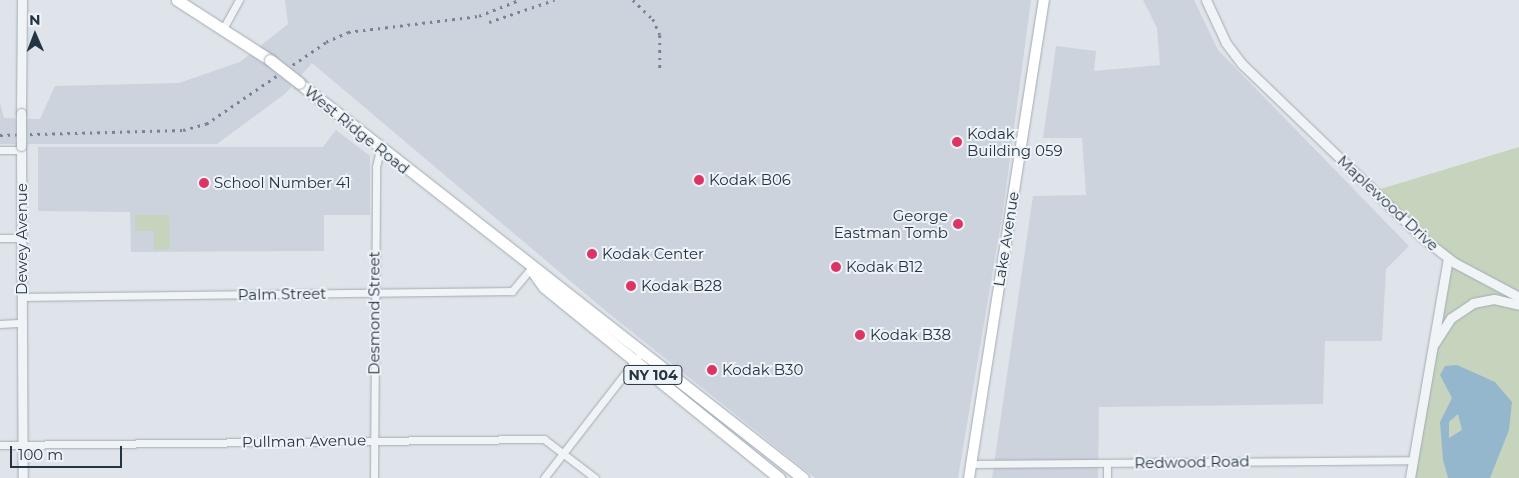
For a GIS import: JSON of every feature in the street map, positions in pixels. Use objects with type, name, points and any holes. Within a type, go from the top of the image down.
[{"type":"highway","name":"West Ridge Road","points":[[177,0],[224,27],[270,60],[531,268],[552,277],[803,478]]},
{"type":"highway","name":"West Ridge Road","points":[[531,268],[544,287],[779,478]]},
{"type":"main road","name":"Lake Avenue","points":[[969,478],[1044,0]]},
{"type":"street","name":"Dewey Avenue","points":[[22,0],[23,478]]},
{"type":"street","points":[[224,27],[239,0]]},
{"type":"street","name":"Maplewood Drive","points":[[1206,0],[1222,36],[1242,64],[1448,259],[1410,478]]},
{"type":"street","points":[[0,150],[21,148]]},
{"type":"street","name":"Desmond Street","points":[[374,478],[376,167],[380,148]]},
{"type":"street","points":[[0,238],[22,238]]},
{"type":"street","points":[[1448,259],[1519,297]]},
{"type":"street","name":"Palm Street","points":[[22,298],[512,291],[531,268]]},
{"type":"street","points":[[1430,354],[1444,326],[1464,308],[1488,300],[1519,305]]},
{"type":"street","points":[[0,324],[22,323]]},
{"type":"street","points":[[544,478],[644,351]]},
{"type":"street","name":"Pullman Avenue","points":[[0,445],[544,439],[595,478]]},
{"type":"street","name":"Redwood Road","points":[[972,464],[1413,460]]},
{"type":"street","points":[[1107,463],[1107,478]]},
{"type":"shaded area","points":[[285,0],[1031,0],[1003,211],[958,478],[815,478],[607,312],[312,63],[286,93],[217,144],[0,144],[0,103],[4,118],[40,119],[55,86],[179,83],[240,62],[288,24]]},
{"type":"shaded area","points":[[1143,0],[1194,0],[1218,50],[1409,246],[1386,269],[1382,341],[1325,341],[1323,404],[1099,407],[1098,478],[992,478],[1033,196],[1086,195],[1082,138],[1043,138],[1056,46],[1096,51],[1094,71],[1160,65],[1157,28]]},
{"type":"shaded area","name":"School Number 41","points":[[336,130],[370,156],[370,215],[324,215],[324,251],[131,252],[130,212],[38,211],[38,147],[323,147]]},
{"type":"green space","points":[[1519,147],[1519,478],[1410,478],[1448,259],[1374,191]]},
{"type":"green space","points":[[135,215],[169,215],[170,249],[154,250],[154,231],[135,231]]},
{"type":"water","points":[[1457,365],[1495,382],[1512,402],[1509,430],[1490,478],[1448,478],[1443,460],[1440,422],[1452,398],[1440,375],[1445,366]],"holes":[[[1458,414],[1462,430],[1449,438],[1449,422]]]},
{"type":"railway","points":[[0,135],[183,130],[206,124],[326,42],[348,32],[479,16],[519,0]]},
{"type":"railway","points":[[489,22],[554,0]]},
{"type":"railway","points":[[633,0],[653,19],[660,35],[660,72]]},
{"type":"place","name":"Kodak Building 059","points":[[957,142]]},
{"type":"place","name":"Kodak B06","points":[[699,180]]},
{"type":"place","name":"School Number 41","points":[[204,183]]},
{"type":"place","name":"George Eastman Tomb","points":[[958,224]]},
{"type":"place","name":"Kodak Center","points":[[592,254]]},
{"type":"place","name":"Kodak B12","points":[[836,267]]},
{"type":"place","name":"Kodak B28","points":[[631,286]]},
{"type":"place","name":"Kodak B38","points":[[860,335]]},
{"type":"place","name":"Kodak B30","points":[[712,370]]}]
